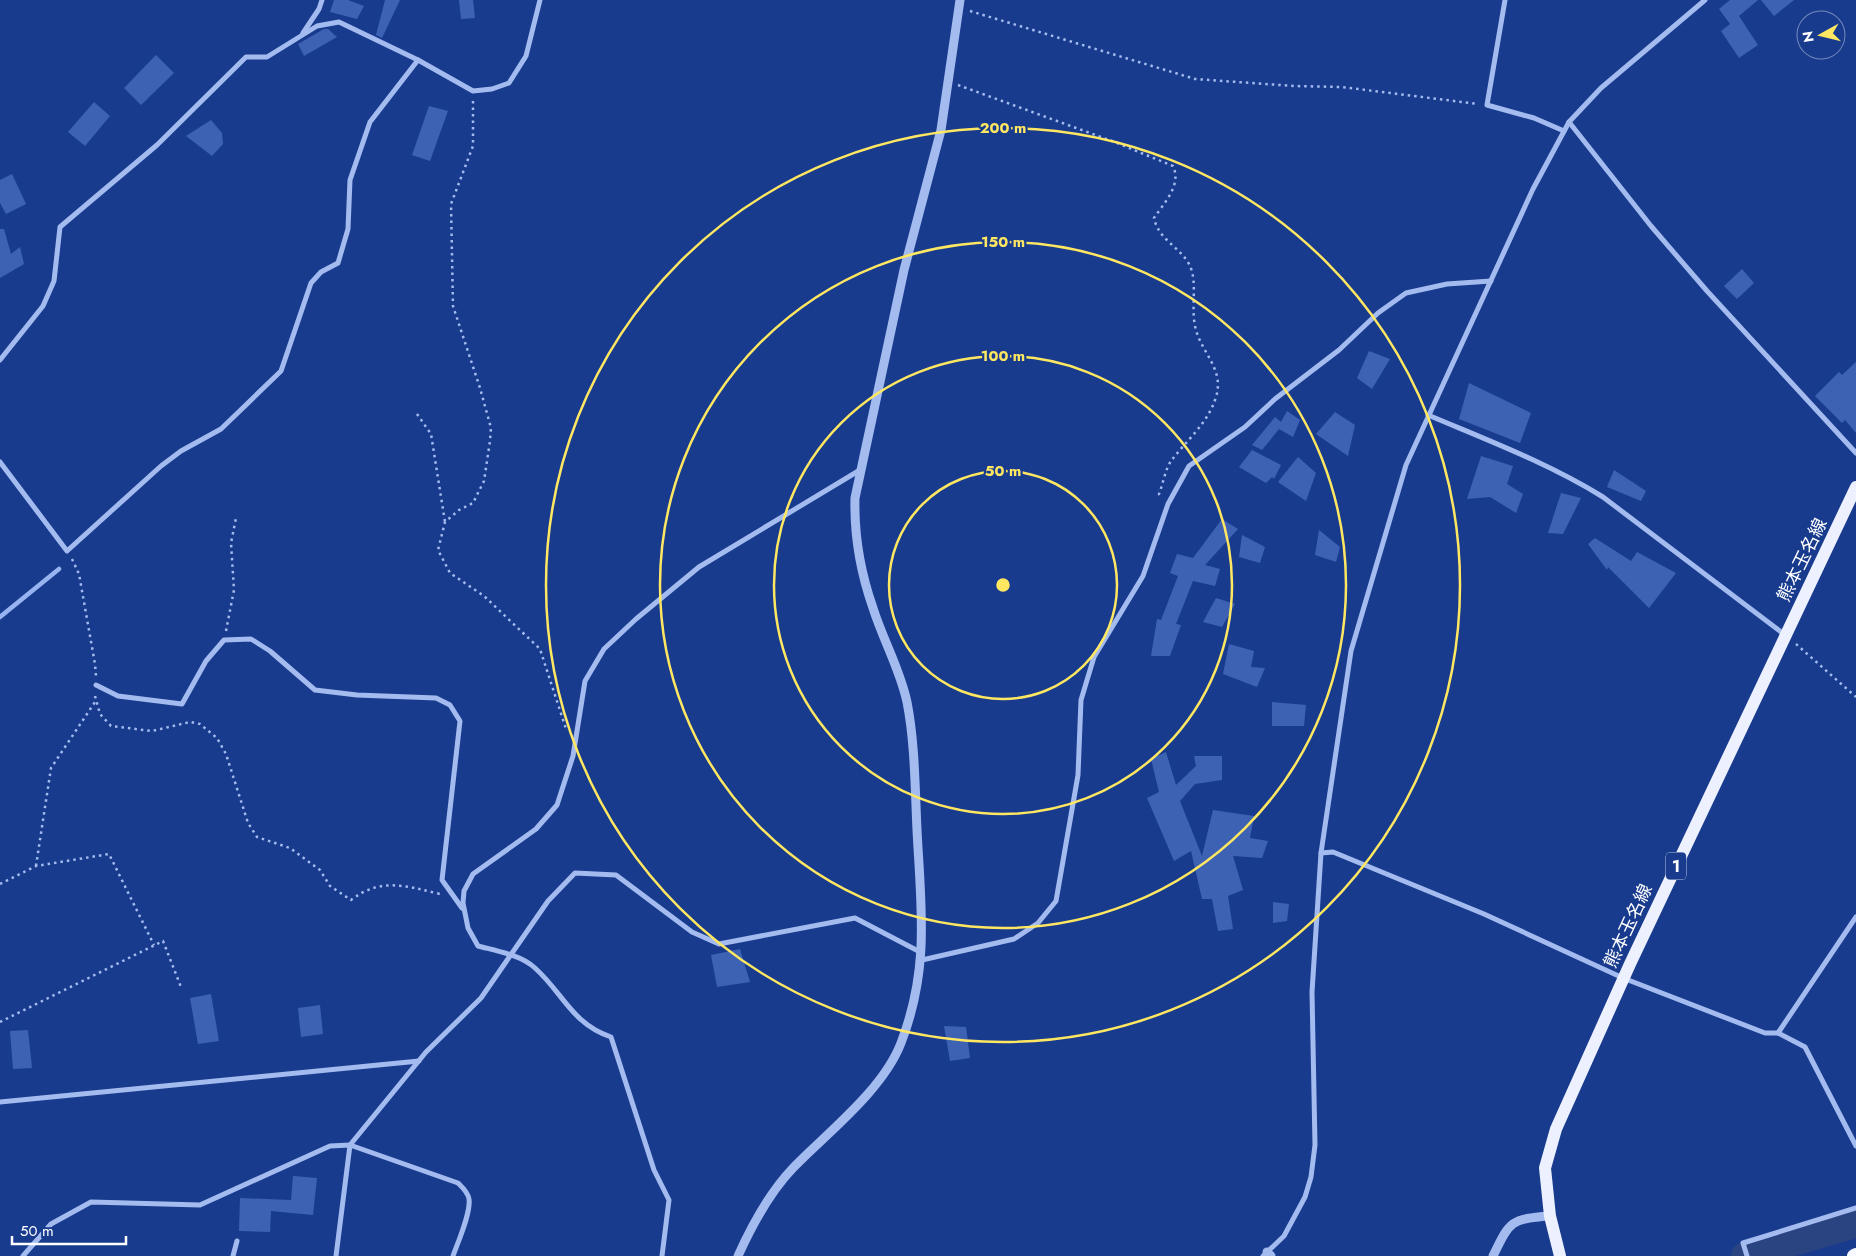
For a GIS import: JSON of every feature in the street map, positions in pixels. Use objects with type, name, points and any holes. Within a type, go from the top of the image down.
[{"type":"main road","name":"熊本玉名線","points":[[1560,1256],[1550,1216],[1545,1168],[1556,1129],[1623,978],[1856,487]]},
{"type":"street","points":[[302,36],[319,9],[322,0]]},
{"type":"street","points":[[0,360],[42,306],[54,281],[60,227],[157,145],[246,57],[267,57],[318,26],[339,22],[418,60],[473,91],[492,89],[508,82],[526,56],[540,0]]},
{"type":"street","points":[[1505,0],[1487,105],[1534,118],[1564,131]]},
{"type":"street","points":[[1267,1255],[1284,1236],[1305,1197],[1311,1177],[1315,1145],[1312,992],[1321,853],[1351,651],[1406,465],[1533,189],[1569,122],[1601,88],[1705,0]]},
{"type":"street","points":[[738,1256],[764,1204],[792,1170],[866,1095],[900,1046],[912,1012],[922,957],[914,767],[907,702],[896,663],[873,610],[860,568],[854,531],[855,498],[904,270],[941,130],[950,82],[960,4]]},
{"type":"street","points":[[0,462],[66,551],[180,451],[221,429],[281,371],[311,283],[321,272],[338,262],[348,229],[350,180],[370,122],[418,60]]},
{"type":"street","points":[[1569,122],[1707,291],[1856,453]]},
{"type":"street","points":[[336,1256],[350,1144],[419,1061],[482,998],[548,902],[574,873],[616,874],[692,932],[719,944],[855,918],[922,957],[1014,939],[1038,923],[1056,901],[1078,775],[1081,700],[1094,657],[1143,576],[1168,504],[1189,466],[1245,427],[1304,375],[1339,350],[1378,313],[1406,293],[1447,284],[1491,281]]},
{"type":"street","points":[[1428,415],[1534,460],[1572,478],[1603,497],[1785,635]]},
{"type":"street","points":[[662,1256],[669,1200],[654,1170],[611,1037],[593,1031],[575,1014],[534,967],[511,955],[478,946],[468,928],[464,910],[464,891],[473,874],[536,829],[557,805],[573,756],[585,681],[604,649],[636,619],[699,567],[860,470]]},
{"type":"street","points":[[96,685],[118,696],[182,704],[206,662],[224,640],[251,639],[270,651],[315,690],[357,695],[436,698],[450,705],[460,722],[442,880],[464,910]]},
{"type":"street","points":[[1321,853],[1333,852],[1475,911],[1623,978],[1757,1031],[1778,1033],[1805,1047],[1856,1146]]},
{"type":"street","points":[[1778,1033],[1856,917]]},
{"type":"street","points":[[0,1102],[419,1061]]},
{"type":"street","points":[[24,1256],[52,1224],[91,1202],[200,1204],[330,1146],[350,1144],[458,1183],[469,1199],[467,1212],[453,1256]]},
{"type":"street","points":[[1747,1256],[1743,1243],[1856,1208]]},
{"type":"street","points":[[1493,1256],[1505,1230],[1518,1218],[1550,1216]]},
{"type":"street","points":[[233,1256],[237,1241]]},
{"type":"path","points":[[960,4],[1195,78],[1294,86],[1342,87],[1487,105]]},
{"type":"path","points":[[950,82],[1112,141],[1173,166],[1176,173],[1174,188],[1154,218],[1157,230],[1189,264],[1193,275],[1192,309],[1196,332],[1215,366],[1219,384],[1215,401],[1197,430],[1169,463],[1160,494],[1168,504]]},
{"type":"path","points":[[444,522],[459,510],[473,503],[484,481],[491,428],[453,306],[451,204],[473,146],[473,91]]},
{"type":"path","points":[[417,414],[431,434],[444,522],[438,550],[450,573],[484,596],[540,649],[568,734]]},
{"type":"path","points":[[224,640],[234,590],[231,543],[236,518]]},
{"type":"path","points":[[66,551],[79,574],[96,664],[95,702],[100,714],[111,726],[152,731],[190,722],[200,724],[217,738],[226,754],[248,823],[256,837],[290,848],[320,870],[330,886],[351,900],[363,891],[381,886],[398,885],[463,899]]},
{"type":"path","points":[[1785,635],[1856,697]]},
{"type":"path","points":[[36,866],[52,768],[95,702]]},
{"type":"path","points":[[0,884],[36,866],[108,854],[154,945]]},
{"type":"path","points":[[0,1022],[162,941],[181,987]]},
{"type":"building","points":[[334,0],[348,0],[364,6],[357,19],[330,12]]},
{"type":"building","points":[[385,0],[400,0],[382,38],[376,35]]},
{"type":"building","points":[[459,0],[473,0],[475,18],[461,19]]},
{"type":"building","points":[[1730,0],[1758,0],[1739,16],[1758,45],[1739,58],[1721,31],[1730,24],[1719,9]]},
{"type":"building","points":[[1761,0],[1794,0],[1774,16]]},
{"type":"building","points":[[324,29],[328,29],[337,37],[304,56],[298,44]]},
{"type":"building","points":[[156,55],[174,73],[141,105],[124,88]]},
{"type":"building","points":[[94,102],[110,116],[85,146],[68,132]]},
{"type":"building","points":[[429,106],[448,111],[430,161],[412,155]]},
{"type":"building","points":[[211,120],[222,133],[223,144],[212,156],[186,136]]},
{"type":"building","points":[[12,174],[26,204],[6,214],[0,203],[0,180]]},
{"type":"building","points":[[0,229],[4,229],[11,254],[20,247],[24,264],[0,278]]},
{"type":"building","points":[[1742,269],[1754,283],[1737,299],[1724,286]]},
{"type":"building","points":[[1369,351],[1390,359],[1372,389],[1357,378]]},
{"type":"building","points":[[1856,362],[1856,433],[1845,420],[1842,423],[1815,396],[1839,372],[1842,375]]},
{"type":"building","points":[[1469,383],[1531,413],[1520,443],[1459,419]]},
{"type":"building","points":[[1287,411],[1300,420],[1293,437],[1279,429],[1262,450],[1252,445],[1275,417],[1281,422]]},
{"type":"building","points":[[1335,412],[1355,425],[1348,456],[1316,434]]},
{"type":"building","points":[[1252,450],[1281,465],[1274,479],[1272,477],[1266,483],[1239,467]]},
{"type":"building","points":[[1481,456],[1513,466],[1507,484],[1523,494],[1516,513],[1490,497],[1467,499]]},
{"type":"building","points":[[1298,457],[1316,473],[1306,501],[1278,482]]},
{"type":"building","points":[[1614,470],[1646,491],[1641,501],[1607,487]]},
{"type":"building","points":[[1561,493],[1581,498],[1563,534],[1548,533]]},
{"type":"building","points":[[1222,519],[1238,529],[1205,565],[1220,569],[1215,586],[1193,581],[1176,624],[1181,625],[1170,656],[1151,656],[1157,619],[1161,620],[1178,576],[1170,573],[1177,554],[1193,558]]},
{"type":"building","points":[[1319,530],[1340,547],[1336,562],[1315,555]]},
{"type":"building","points":[[1242,535],[1265,547],[1260,563],[1239,557]]},
{"type":"building","points":[[1595,538],[1631,561],[1637,552],[1676,573],[1649,608],[1608,567],[1607,570],[1588,544]]},
{"type":"building","points":[[1216,598],[1235,604],[1222,627],[1203,622]]},
{"type":"building","points":[[1229,644],[1254,651],[1251,667],[1265,668],[1257,687],[1223,674]]},
{"type":"building","points":[[1272,702],[1306,705],[1304,726],[1272,726]]},
{"type":"building","points":[[1166,752],[1176,785],[1196,766],[1194,756],[1222,756],[1222,780],[1195,784],[1180,801],[1202,856],[1213,810],[1254,816],[1250,838],[1268,841],[1262,858],[1233,856],[1243,890],[1228,896],[1233,929],[1218,931],[1212,899],[1202,899],[1191,851],[1174,861],[1147,798],[1159,792],[1151,759]]},
{"type":"building","points":[[1273,902],[1289,904],[1287,921],[1273,923]]},
{"type":"building","points":[[740,949],[750,982],[717,987],[711,955]]},
{"type":"building","points":[[211,994],[219,1041],[198,1044],[190,998]]},
{"type":"building","points":[[320,1005],[323,1034],[301,1037],[298,1008]]},
{"type":"building","points":[[944,1026],[966,1027],[970,1058],[950,1061]]},
{"type":"building","points":[[28,1030],[32,1068],[13,1069],[10,1031]]},
{"type":"building","points":[[293,1176],[317,1178],[313,1215],[271,1211],[270,1232],[239,1231],[240,1198],[291,1200]]},
{"type":"waterway","points":[[0,617],[59,569]]},
{"type":"waterway","points":[[1745,1256],[1856,1224]]}]
